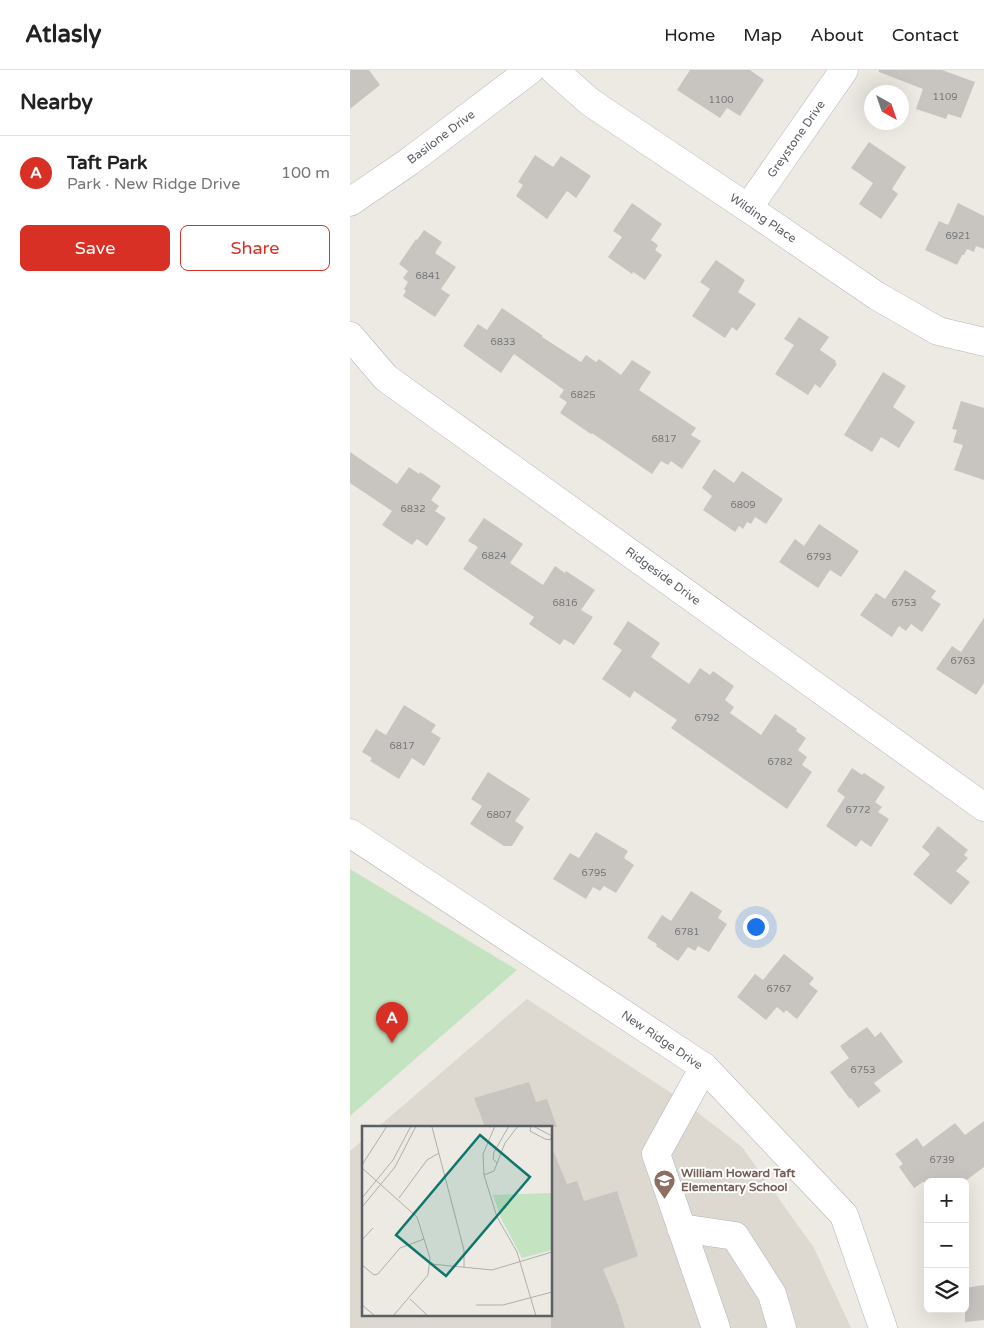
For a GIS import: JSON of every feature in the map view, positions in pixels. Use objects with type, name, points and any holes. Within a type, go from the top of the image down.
[{"type":"street","name":"Basilone Drive","points":[[350,202],[410,161],[530,70]]},
{"type":"street","name":"Wilding Place","points":[[554,70],[590,102],[877,296],[938,331],[984,342]]},
{"type":"street","name":"Greystone Drive","points":[[748,208],[844,70]]},
{"type":"street","name":"Ridgeside Drive","points":[[350,336],[386,378],[984,807]]},
{"type":"street","name":"New Ridge Drive","points":[[350,833],[704,1067],[844,1216],[884,1328]]},
{"type":"street","points":[[704,1067],[656,1154],[716,1328]]},
{"type":"street","points":[[681,1228],[735,1236],[772,1294],[782,1328]]},
{"type":"shaded area","name":"William Howard Taft Elementary School","points":[[527,999],[679,1098],[742,1147],[814,1248],[851,1328],[350,1328],[350,1151],[362,1141],[362,1316],[552,1316],[552,1126],[379,1126]]},
{"type":"green space","points":[[350,869],[517,970],[350,1116]]},
{"type":"building","points":[[350,70],[369,70],[380,85],[350,109]]},
{"type":"building","points":[[690,70],[750,70],[764,80],[740,116],[727,108],[720,118],[677,90]]},
{"type":"building","points":[[879,70],[942,70],[975,82],[961,118],[948,114],[946,119],[916,109],[923,89],[879,72]]},
{"type":"building","points":[[869,142],[906,167],[892,189],[898,194],[881,219],[859,204],[873,183],[851,168]]},
{"type":"building","points":[[535,155],[553,167],[561,156],[591,176],[576,198],[567,191],[547,219],[516,196],[523,185],[518,182]]},
{"type":"building","points":[[632,203],[662,224],[651,240],[658,245],[655,250],[662,255],[645,280],[633,272],[632,274],[608,257],[622,237],[613,231]]},
{"type":"building","points":[[958,203],[984,216],[984,249],[976,246],[974,252],[967,249],[957,265],[925,250],[939,221],[948,225]]},
{"type":"building","points":[[424,230],[442,242],[435,253],[456,267],[441,289],[450,295],[435,317],[403,296],[408,282],[403,278],[408,271],[399,264]]},
{"type":"building","points":[[716,260],[745,280],[738,292],[756,304],[737,331],[732,327],[725,338],[692,316],[710,289],[700,282]]},
{"type":"building","points":[[502,308],[581,362],[586,355],[596,362],[599,359],[621,375],[632,360],[651,372],[639,390],[696,428],[691,435],[701,441],[682,469],[671,461],[668,465],[661,461],[652,474],[560,413],[567,402],[559,397],[564,390],[514,354],[501,373],[463,346],[478,324],[487,330]]},
{"type":"building","points":[[799,317],[829,337],[820,350],[836,361],[835,363],[837,364],[820,388],[815,384],[808,395],[775,374],[794,345],[784,339]]},
{"type":"building","points":[[883,372],[906,386],[893,407],[915,422],[899,448],[881,437],[872,452],[844,435]]},
{"type":"building","points":[[961,401],[984,408],[984,480],[954,470],[963,445],[953,442],[957,430],[952,429]]},
{"type":"building","points":[[350,452],[397,484],[409,467],[441,486],[431,500],[439,506],[435,511],[446,518],[427,546],[417,539],[412,545],[382,525],[392,511],[350,483]]},
{"type":"building","points":[[714,469],[734,483],[742,471],[783,499],[766,524],[755,517],[751,524],[747,522],[743,529],[739,526],[735,532],[703,510],[712,496],[702,488]]},
{"type":"building","points":[[484,518],[523,544],[510,563],[543,585],[555,566],[595,590],[581,610],[593,617],[574,645],[564,639],[560,645],[529,624],[534,617],[463,569],[478,547],[468,541]]},
{"type":"building","points":[[819,524],[859,551],[841,577],[830,570],[818,588],[779,562],[795,539],[804,546]]},
{"type":"building","points":[[905,570],[936,591],[931,598],[941,604],[922,632],[911,624],[906,631],[899,626],[892,637],[860,615],[876,593],[885,599]]},
{"type":"building","points":[[984,618],[984,683],[976,695],[936,669],[952,646],[961,652]]},
{"type":"building","points":[[628,621],[660,643],[651,657],[689,684],[700,668],[710,675],[713,671],[734,686],[725,700],[734,707],[730,713],[761,735],[775,714],[797,729],[796,731],[806,738],[798,750],[807,757],[802,765],[812,772],[787,809],[671,728],[677,720],[634,691],[630,698],[602,679],[622,650],[613,644]]},
{"type":"building","points":[[404,705],[436,725],[431,732],[441,738],[424,766],[412,758],[399,779],[370,761],[372,758],[362,752],[376,729],[386,735]]},
{"type":"building","points":[[852,768],[862,775],[864,773],[885,787],[875,802],[882,807],[878,812],[889,819],[871,847],[861,840],[856,847],[826,826],[845,797],[837,791]]},
{"type":"building","points":[[488,772],[530,799],[515,821],[524,827],[512,846],[504,846],[470,824],[482,806],[471,799]]},
{"type":"building","points":[[938,826],[968,850],[964,855],[968,858],[956,871],[970,882],[951,905],[913,874],[930,854],[922,847]]},
{"type":"building","points":[[596,832],[628,851],[624,858],[634,865],[616,893],[604,886],[600,891],[593,887],[586,899],[553,879],[570,853],[579,858]]},
{"type":"building","points":[[691,891],[722,911],[718,918],[727,924],[709,952],[698,946],[695,951],[688,947],[678,961],[647,938],[662,915],[671,921]]},
{"type":"building","points":[[784,954],[814,978],[809,984],[818,991],[797,1019],[786,1010],[784,1013],[777,1007],[766,1020],[737,997],[755,974],[763,980]]},
{"type":"building","points":[[867,1027],[875,1037],[881,1032],[903,1062],[874,1083],[881,1091],[858,1108],[830,1072],[849,1058],[840,1046]]},
{"type":"building","points":[[529,1082],[536,1102],[547,1099],[557,1127],[485,1126],[474,1098]]},
{"type":"building","points":[[984,1121],[984,1167],[969,1178],[924,1178],[924,1182],[914,1188],[899,1167],[903,1164],[895,1154],[917,1138],[923,1147],[955,1123],[965,1135]]},
{"type":"building","points":[[552,1148],[567,1184],[577,1181],[584,1201],[617,1191],[638,1256],[603,1269],[625,1328],[551,1328]]},
{"type":"building","points":[[984,1285],[984,1320],[965,1322],[965,1313],[969,1313],[969,1287]]},
{"type":"place","name":"Taft Park","points":[[392,1043]]},
{"type":"place","name":"William Howard Taft Elementary School","points":[[665,1199]]}]
